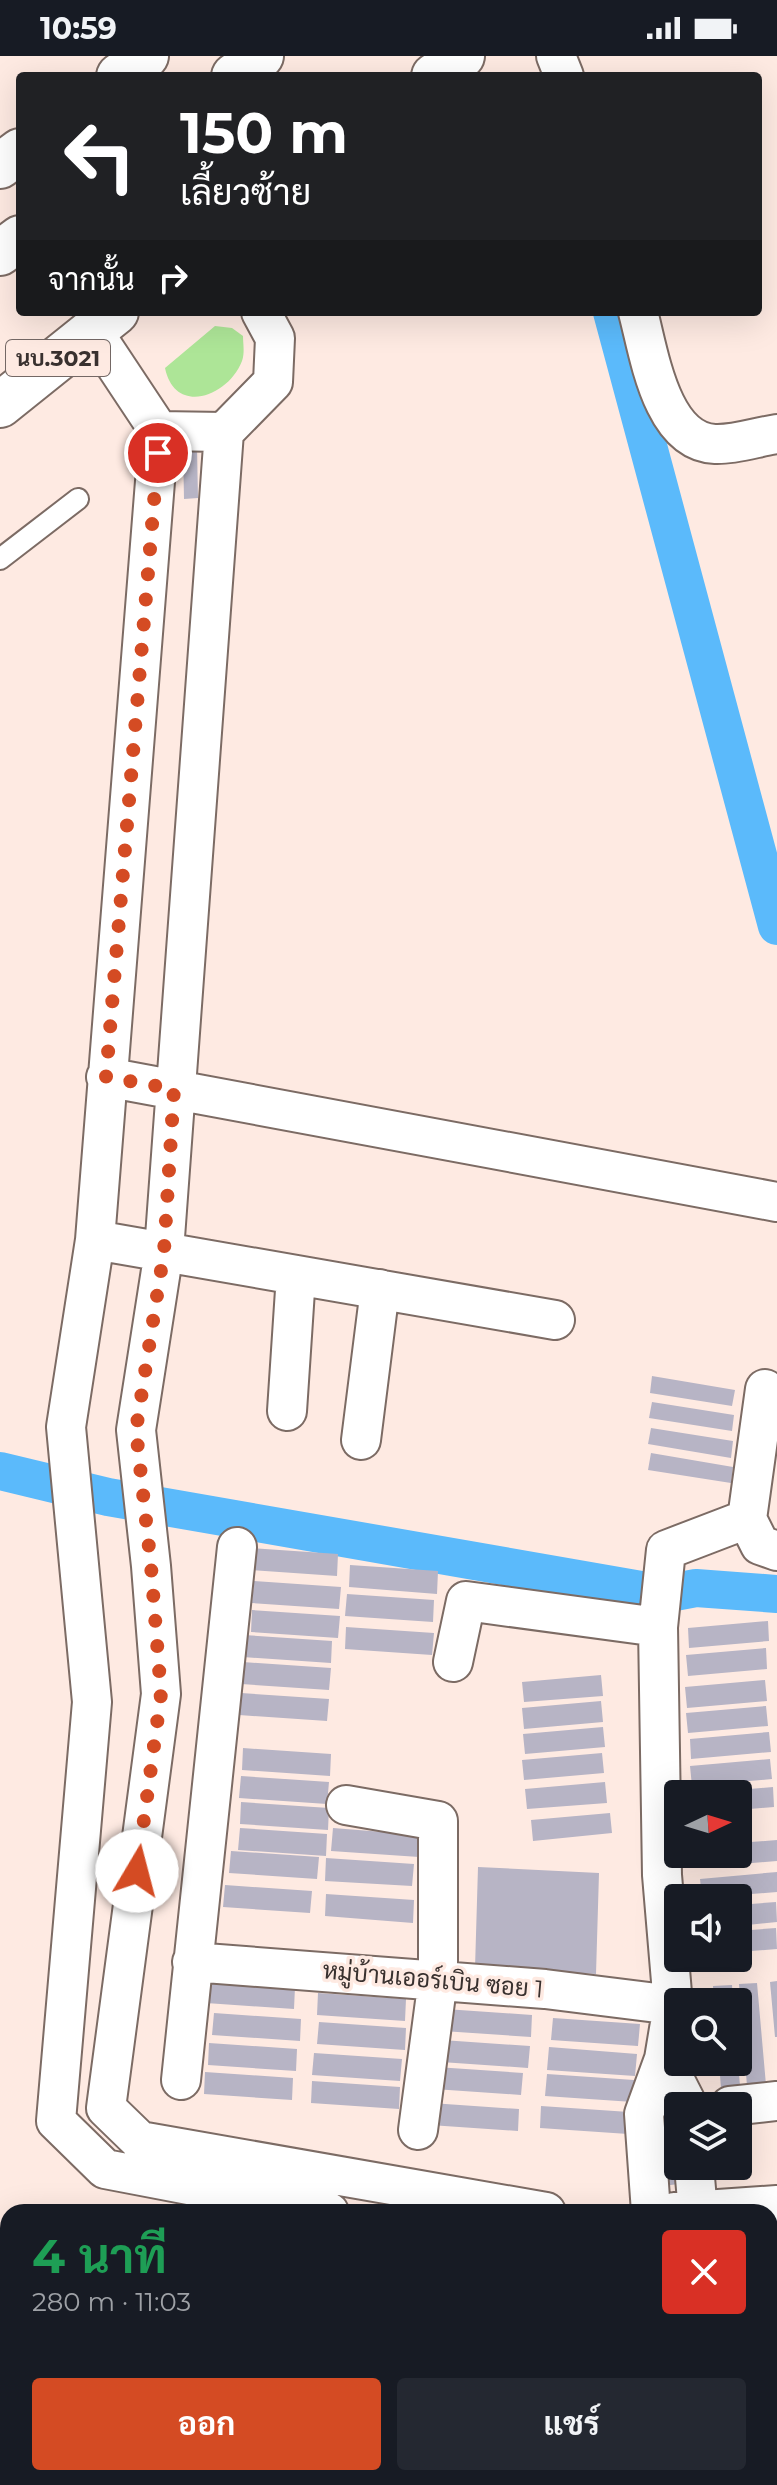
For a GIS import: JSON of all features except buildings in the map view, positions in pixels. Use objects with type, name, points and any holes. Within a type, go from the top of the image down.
[{"type":"main road","points":[[124,72],[146,56]]},
{"type":"main road","points":[[239,72],[261,56]]},
{"type":"main road","points":[[440,72],[462,56]]},
{"type":"main road","name":"นบ.3021","points":[[0,405],[104,321]]},
{"type":"street","points":[[263,316],[275,338],[273,382],[224,432],[164,1251],[136,1430],[161,1694],[106,2108],[140,2141],[500,2204]]},
{"type":"street","points":[[639,316],[657,385],[677,426],[691,439],[715,444],[777,434]]},
{"type":"street","points":[[104,321],[159,431],[95,1240],[66,1427],[92,1702],[56,2121],[105,2169],[287,2204]]},
{"type":"street","points":[[159,431],[224,432]]},
{"type":"street","points":[[106,1077],[777,1202]]},
{"type":"street","points":[[95,1240],[555,1320]]},
{"type":"street","points":[[287,1411],[296,1275]]},
{"type":"street","points":[[361,1440],[380,1289]]},
{"type":"street","points":[[765,1389],[747,1519],[760,1545],[777,1551]]},
{"type":"street","points":[[672,1988],[662,1875],[658,1625],[666,1550],[747,1519]]},
{"type":"street","points":[[181,2080],[237,1547]]},
{"type":"street","points":[[453,1662],[466,1601],[658,1625]]},
{"type":"street","points":[[346,1805],[438,1821],[438,1979],[418,2130]]},
{"type":"street","name":"หมู่บ้านเออร์เบิน ซอย 1","points":[[192,1962],[438,1979],[664,2004]]},
{"type":"street","points":[[652,2204],[664,2059]]},
{"type":"street","points":[[752,2104],[777,2101]]},
{"type":"street","points":[[691,2204],[693,2180]]},
{"type":"lane","points":[[0,559],[78,499]]},
{"type":"green space","points":[[215,326],[232,328],[243,336],[244,352],[235,374],[214,392],[202,396],[179,392],[165,368]]},
{"type":"waterway","points":[[613,316],[777,926]]},
{"type":"waterway","points":[[0,1471],[108,1497],[664,1594],[696,1588],[777,1594]]},
{"type":"route","points":[[137,1871],[161,1694],[136,1430],[164,1251],[174,1089],[106,1077],[158,453]]}]
